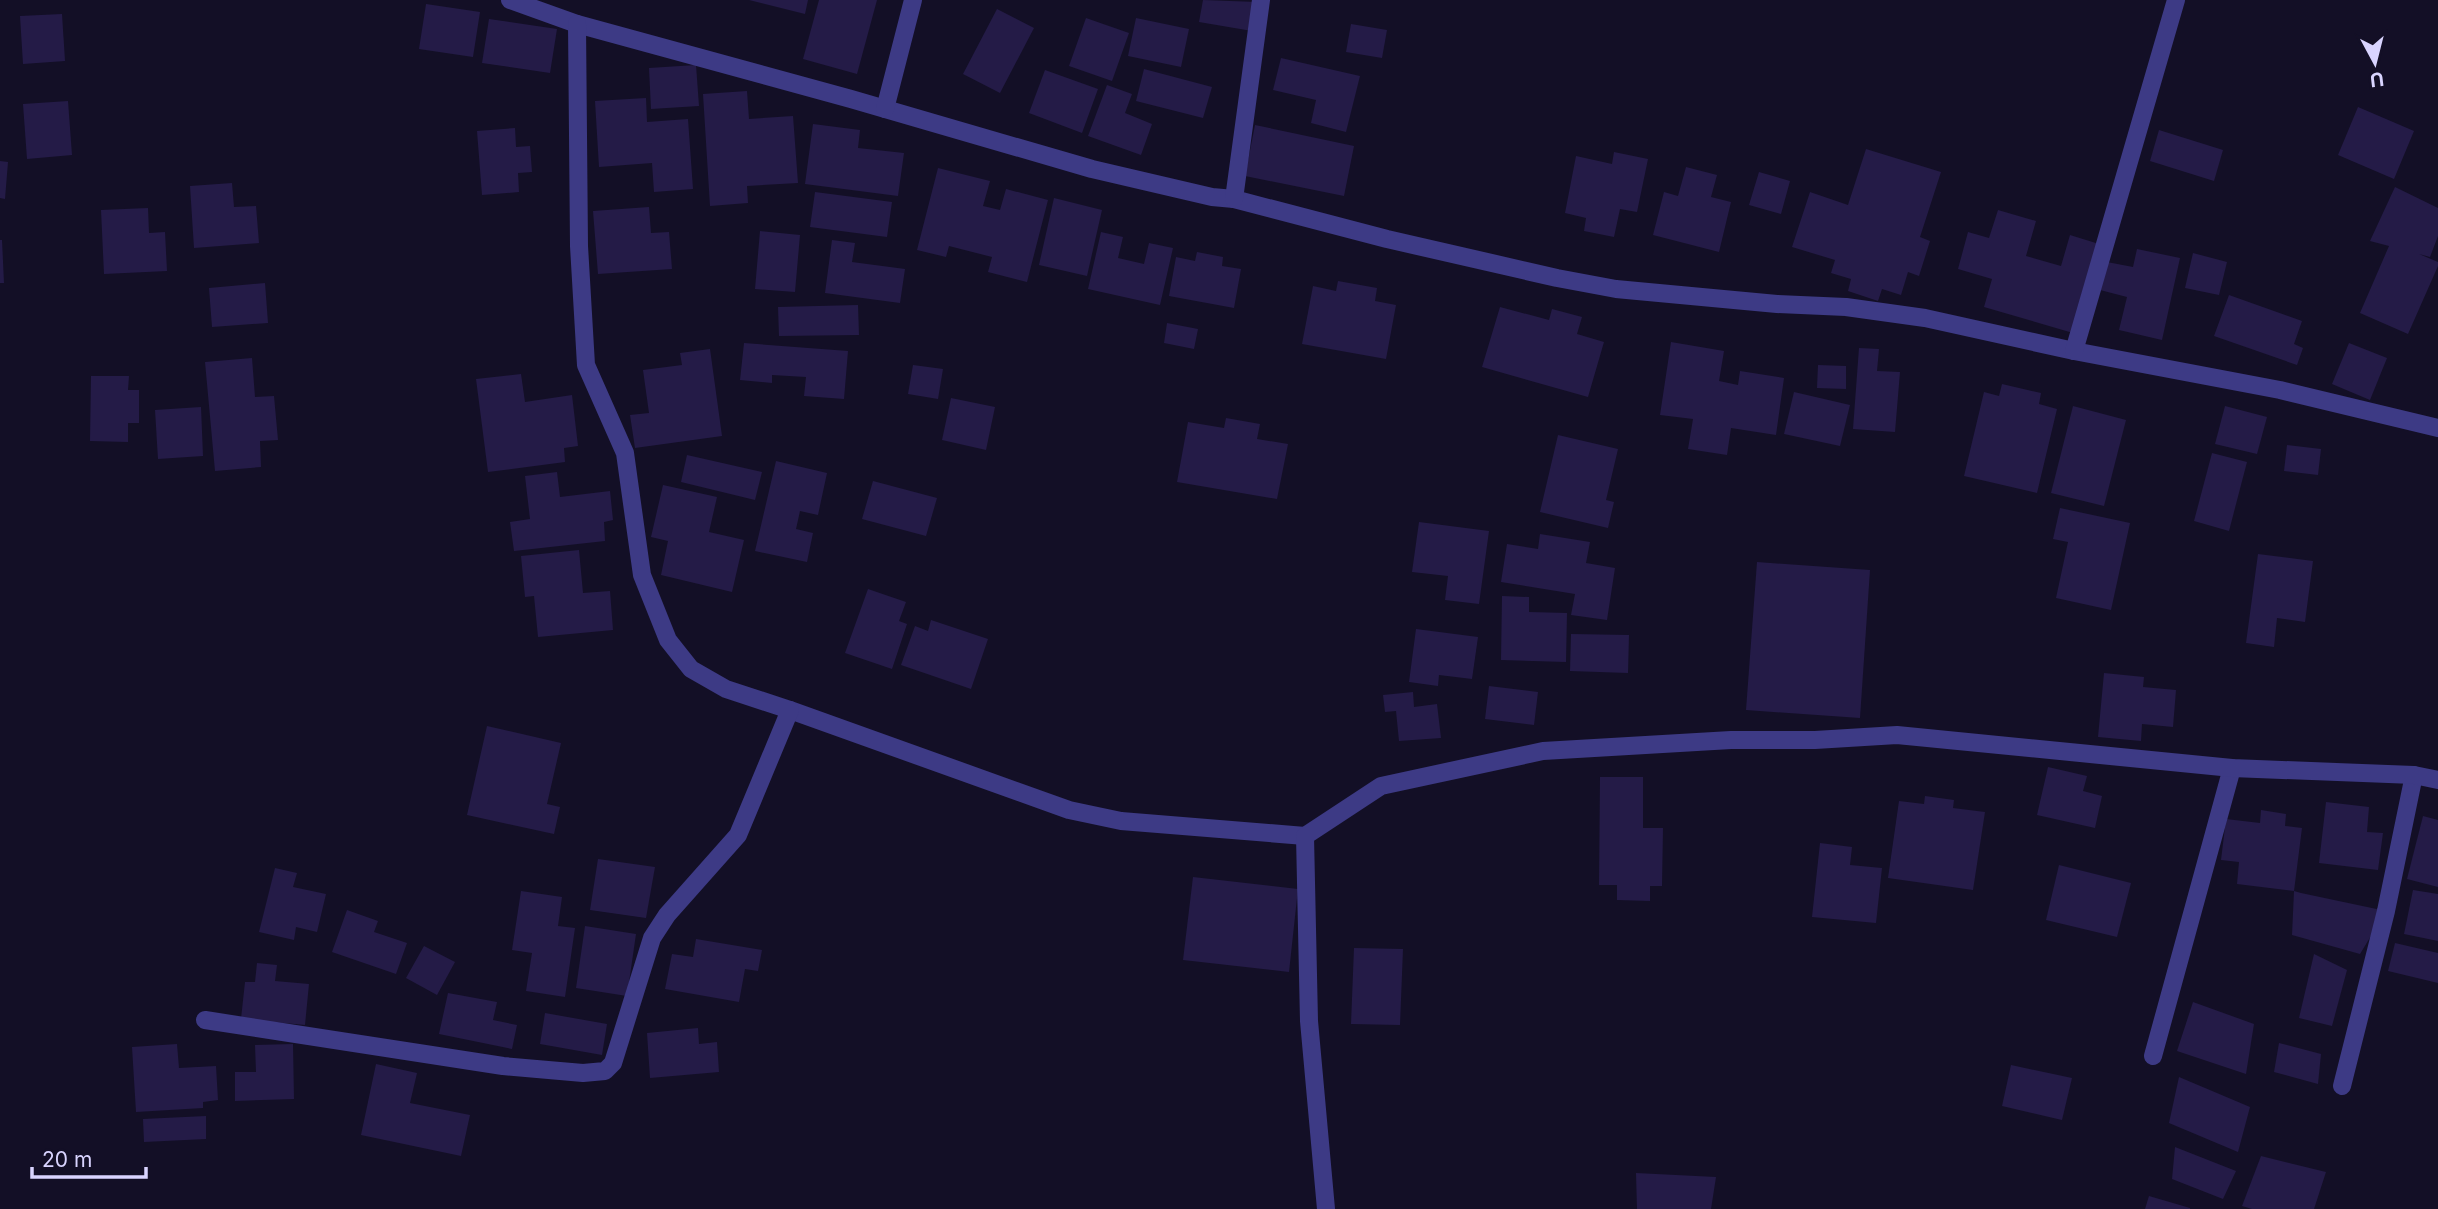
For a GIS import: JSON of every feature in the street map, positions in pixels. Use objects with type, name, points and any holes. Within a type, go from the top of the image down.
[{"type":"street","points":[[510,0],[577,24],[1092,169],[1212,197],[1234,199],[1387,239],[1604,286],[1859,309],[1925,318],[2074,351],[2280,390],[2438,428]]},
{"type":"street","points":[[884,109],[913,0]]},
{"type":"street","points":[[1234,199],[1261,0]]},
{"type":"street","points":[[2074,351],[2176,0]]},
{"type":"street","points":[[577,24],[579,246],[586,365],[625,453],[642,575],[668,640],[691,669],[726,689],[1069,810],[1121,821],[1305,836],[1381,786],[1543,751],[1731,740],[1815,740],[1897,735],[2232,768],[2414,775],[2438,780]]},
{"type":"street","points":[[205,1020],[503,1066],[583,1073],[608,1070],[613,1063],[652,938],[667,915],[738,835],[790,710]]},
{"type":"street","points":[[2153,1056],[2232,768]]},
{"type":"street","points":[[2342,1086],[2386,911],[2414,775]]},
{"type":"street","points":[[1305,836],[1309,1021],[1326,1209]]},
{"type":"building","points":[[749,0],[808,0],[805,14]]},
{"type":"building","points":[[819,0],[877,0],[857,74],[803,59]]},
{"type":"building","points":[[1203,0],[1257,2],[1252,31],[1199,22]]},
{"type":"building","points":[[426,4],[480,12],[473,57],[419,49]]},
{"type":"building","points":[[997,9],[1034,28],[1000,93],[963,74]]},
{"type":"building","points":[[62,14],[65,61],[23,64],[20,16]]},
{"type":"building","points":[[1086,18],[1129,33],[1112,81],[1069,66]]},
{"type":"building","points":[[1136,18],[1189,29],[1181,67],[1128,56]]},
{"type":"building","points":[[489,19],[557,29],[550,73],[482,63]]},
{"type":"building","points":[[1351,24],[1387,30],[1382,58],[1346,52]]},
{"type":"building","points":[[1281,58],[1360,76],[1346,132],[1311,123],[1316,100],[1273,90]]},
{"type":"building","points":[[696,65],[699,106],[651,109],[649,68]]},
{"type":"building","points":[[1144,69],[1212,87],[1203,118],[1136,101]]},
{"type":"building","points":[[1045,70],[1098,89],[1082,133],[1029,113]]},
{"type":"building","points":[[1107,85],[1132,94],[1125,113],[1152,124],[1141,155],[1088,136]]},
{"type":"building","points":[[747,91],[749,119],[793,116],[798,183],[747,186],[748,203],[710,206],[703,94]]},
{"type":"building","points":[[646,98],[647,122],[688,119],[693,189],[654,192],[652,163],[599,167],[595,101]]},
{"type":"building","points":[[68,101],[72,155],[27,159],[23,104]]},
{"type":"building","points":[[2358,107],[2414,131],[2394,179],[2338,155]]},
{"type":"building","points":[[813,124],[860,130],[858,148],[904,153],[898,196],[805,184]]},
{"type":"building","points":[[1255,125],[1354,146],[1344,196],[1245,176]]},
{"type":"building","points":[[515,128],[516,147],[530,146],[532,172],[518,173],[519,192],[482,195],[477,131]]},
{"type":"building","points":[[2159,130],[2223,150],[2214,181],[2150,161]]},
{"type":"building","points":[[1866,149],[1941,172],[1920,237],[1930,241],[1919,276],[1908,272],[1901,295],[1882,289],[1878,301],[1848,291],[1851,279],[1831,273],[1835,260],[1792,247],[1810,192],[1848,205]]},
{"type":"building","points":[[1614,152],[1648,159],[1637,212],[1620,209],[1614,237],[1584,231],[1586,218],[1565,213],[1576,156],[1612,164]]},
{"type":"building","points":[[0,161],[8,162],[5,199],[0,198]]},
{"type":"building","points":[[1686,167],[1717,175],[1711,197],[1731,202],[1719,252],[1653,235],[1664,192],[1678,196]]},
{"type":"building","points":[[938,168],[990,181],[983,206],[1000,210],[1006,189],[1048,200],[1027,282],[988,272],[992,257],[949,246],[946,257],[917,250]]},
{"type":"building","points":[[1759,172],[1790,181],[1781,214],[1749,205]]},
{"type":"building","points":[[232,183],[234,207],[256,206],[259,243],[194,248],[190,186]]},
{"type":"building","points":[[2395,187],[2438,208],[2438,236],[2430,257],[2419,254],[2438,262],[2438,266],[2408,334],[2360,313],[2389,246],[2370,241]]},
{"type":"building","points":[[815,192],[892,202],[887,237],[810,227]]},
{"type":"building","points":[[1054,198],[1102,210],[1087,276],[1039,265]]},
{"type":"building","points":[[649,207],[651,233],[669,232],[672,269],[598,274],[593,211]]},
{"type":"building","points":[[148,208],[149,233],[165,232],[167,271],[104,274],[101,210]]},
{"type":"building","points":[[1998,210],[2036,221],[2026,256],[2061,266],[2070,235],[2099,244],[2073,333],[1984,307],[1992,279],[1958,269],[1968,232],[1989,238]]},
{"type":"building","points":[[760,231],[800,235],[795,292],[755,289]]},
{"type":"building","points":[[1101,232],[1123,237],[1118,258],[1144,264],[1149,243],[1173,248],[1160,305],[1088,289]]},
{"type":"building","points":[[2,240],[4,283],[0,283]]},
{"type":"building","points":[[832,240],[855,243],[852,262],[905,269],[900,303],[825,293]]},
{"type":"building","points":[[2137,249],[2180,258],[2162,340],[2119,330],[2127,297],[2100,290],[2107,262],[2133,267]]},
{"type":"building","points":[[1197,252],[1223,257],[1222,266],[1241,269],[1234,308],[1169,296],[1176,257],[1195,261]]},
{"type":"building","points":[[2193,253],[2227,262],[2219,295],[2185,288]]},
{"type":"building","points":[[1338,281],[1377,288],[1375,301],[1396,305],[1386,359],[1302,344],[1313,286],[1336,291]]},
{"type":"building","points":[[265,283],[268,323],[212,327],[209,288]]},
{"type":"building","points":[[2229,295],[2302,321],[2294,344],[2303,348],[2297,365],[2214,336]]},
{"type":"building","points":[[858,305],[859,335],[779,336],[778,307]]},
{"type":"building","points":[[1500,307],[1549,320],[1552,309],[1582,317],[1577,334],[1604,342],[1588,397],[1482,367]]},
{"type":"building","points":[[1167,323],[1198,329],[1194,349],[1164,343]]},
{"type":"building","points":[[1671,342],[1724,351],[1719,381],[1738,385],[1740,371],[1784,378],[1776,435],[1731,428],[1727,455],[1688,449],[1693,419],[1660,415]]},
{"type":"building","points":[[744,343],[848,351],[844,399],[804,396],[806,377],[772,375],[772,383],[740,380]]},
{"type":"building","points":[[2349,343],[2387,358],[2370,400],[2332,384]]},
{"type":"building","points":[[1859,348],[1879,349],[1877,371],[1900,372],[1895,432],[1853,429]]},
{"type":"building","points":[[710,349],[722,436],[635,448],[630,415],[649,413],[643,370],[682,365],[680,353]]},
{"type":"building","points":[[252,358],[255,397],[274,396],[278,440],[260,441],[261,467],[215,471],[205,362]]},
{"type":"building","points":[[913,365],[943,369],[938,399],[908,394]]},
{"type":"building","points":[[1818,365],[1846,366],[1846,389],[1817,388]]},
{"type":"building","points":[[521,374],[525,402],[572,395],[578,446],[564,448],[565,462],[488,472],[476,379]]},
{"type":"building","points":[[91,376],[129,376],[128,390],[139,390],[139,423],[128,423],[128,442],[90,441]]},
{"type":"building","points":[[2002,384],[2041,393],[2039,404],[2057,409],[2037,493],[1964,476],[1984,392],[1999,396]]},
{"type":"building","points":[[1794,392],[1850,405],[1840,446],[1784,434]]},
{"type":"building","points":[[951,398],[995,407],[986,450],[942,440]]},
{"type":"building","points":[[2073,406],[2126,420],[2104,506],[2051,493]]},
{"type":"building","points":[[2225,406],[2267,417],[2257,454],[2215,444]]},
{"type":"building","points":[[201,407],[203,456],[158,459],[155,410]]},
{"type":"building","points":[[1226,418],[1260,424],[1257,439],[1288,444],[1277,499],[1177,482],[1188,422],[1224,428]]},
{"type":"building","points":[[1558,435],[1618,449],[1606,500],[1614,502],[1608,528],[1540,512]]},
{"type":"building","points":[[2287,445],[2321,449],[2318,475],[2284,471]]},
{"type":"building","points":[[2212,453],[2247,462],[2229,531],[2194,521]]},
{"type":"building","points":[[687,455],[762,472],[755,500],[681,482]]},
{"type":"building","points":[[776,461],[827,473],[818,515],[800,511],[796,529],[813,533],[807,562],[755,551]]},
{"type":"building","points":[[557,472],[560,497],[610,491],[613,520],[604,522],[605,541],[514,551],[510,522],[530,519],[525,476]]},
{"type":"building","points":[[873,481],[937,498],[926,536],[862,519]]},
{"type":"building","points":[[663,485],[717,497],[709,532],[744,540],[732,592],[661,575],[668,541],[651,537]]},
{"type":"building","points":[[2060,508],[2130,523],[2111,610],[2056,598],[2068,542],[2053,539]]},
{"type":"building","points":[[1419,522],[1489,531],[1479,604],[1445,600],[1448,576],[1412,572]]},
{"type":"building","points":[[1540,534],[1590,542],[1586,563],[1615,568],[1607,620],[1571,615],[1575,594],[1501,582],[1507,544],[1538,549]]},
{"type":"building","points":[[579,550],[583,593],[610,591],[613,630],[538,637],[534,596],[525,597],[521,556]]},
{"type":"building","points":[[2258,554],[2313,561],[2305,622],[2277,618],[2274,647],[2246,643]]},
{"type":"building","points":[[1757,562],[1870,570],[1860,718],[1746,710]]},
{"type":"building","points":[[868,589],[906,602],[899,621],[907,624],[892,669],[845,653]]},
{"type":"building","points":[[1502,596],[1529,597],[1529,612],[1567,613],[1566,662],[1501,660]]},
{"type":"building","points":[[931,620],[988,639],[971,689],[901,665],[915,626],[928,631]]},
{"type":"building","points":[[1416,629],[1478,637],[1472,679],[1439,675],[1438,686],[1409,682]]},
{"type":"building","points":[[1571,634],[1629,635],[1628,673],[1570,671]]},
{"type":"building","points":[[2104,673],[2144,677],[2143,687],[2176,690],[2173,727],[2142,724],[2141,741],[2098,737]]},
{"type":"building","points":[[1489,686],[1538,692],[1534,725],[1485,719]]},
{"type":"building","points":[[1413,692],[1414,707],[1437,704],[1441,738],[1399,741],[1396,711],[1385,712],[1383,695]]},
{"type":"building","points":[[487,726],[561,743],[547,804],[560,807],[554,834],[467,815]]},
{"type":"building","points":[[2048,767],[2087,776],[2083,791],[2102,796],[2095,828],[2037,815]]},
{"type":"building","points":[[1600,777],[1643,777],[1643,828],[1663,828],[1662,886],[1650,886],[1650,901],[1617,900],[1617,885],[1599,885]]},
{"type":"building","points":[[1925,796],[1954,800],[1953,808],[1985,812],[1973,890],[1888,878],[1899,801],[1924,804]]},
{"type":"building","points":[[2326,802],[2369,807],[2367,832],[2383,833],[2378,870],[2319,863]]},
{"type":"building","points":[[2261,810],[2286,814],[2285,826],[2302,828],[2294,891],[2237,884],[2239,862],[2221,860],[2226,819],[2260,823]]},
{"type":"building","points":[[2423,816],[2438,820],[2438,887],[2407,879]]},
{"type":"building","points":[[1820,843],[1852,847],[1850,865],[1882,868],[1876,923],[1812,917]]},
{"type":"building","points":[[598,859],[655,867],[646,918],[590,910]]},
{"type":"building","points":[[2059,865],[2131,883],[2117,937],[2046,920]]},
{"type":"building","points":[[275,868],[297,873],[293,887],[326,894],[317,932],[296,927],[294,940],[259,932]]},
{"type":"building","points":[[1193,877],[1298,889],[1289,972],[1183,960]]},
{"type":"building","points":[[2413,890],[2438,894],[2438,941],[2404,934]]},
{"type":"building","points":[[521,891],[562,897],[558,926],[575,928],[565,997],[526,991],[532,953],[512,950]]},
{"type":"building","points":[[2294,891],[2386,911],[2360,954],[2292,935]]},
{"type":"building","points":[[347,910],[378,921],[374,932],[407,943],[396,974],[332,952]]},
{"type":"building","points":[[585,926],[636,934],[627,996],[576,988]]},
{"type":"building","points":[[696,939],[762,950],[758,971],[745,969],[739,1002],[665,989],[672,954],[693,957]]},
{"type":"building","points":[[2395,943],[2438,953],[2438,983],[2388,971]]},
{"type":"building","points":[[424,946],[455,962],[437,995],[406,978]]},
{"type":"building","points":[[1354,948],[1403,949],[1400,1025],[1351,1024]]},
{"type":"building","points":[[2314,954],[2347,970],[2332,1026],[2299,1018]]},
{"type":"building","points":[[257,963],[277,965],[275,981],[309,984],[305,1025],[241,1019],[245,982],[255,982]]},
{"type":"building","points":[[448,993],[497,1002],[493,1020],[517,1025],[512,1049],[439,1034]]},
{"type":"building","points":[[2193,1002],[2254,1024],[2246,1074],[2177,1051]]},
{"type":"building","points":[[545,1013],[607,1024],[602,1055],[540,1044]]},
{"type":"building","points":[[698,1028],[699,1044],[717,1042],[719,1072],[650,1078],[647,1033]]},
{"type":"building","points":[[2279,1043],[2321,1054],[2318,1084],[2274,1072]]},
{"type":"building","points":[[177,1044],[179,1068],[216,1066],[218,1100],[203,1102],[203,1108],[136,1112],[132,1047]]},
{"type":"building","points":[[293,1044],[294,1099],[235,1101],[235,1072],[256,1072],[255,1045]]},
{"type":"building","points":[[376,1064],[417,1073],[410,1103],[470,1115],[461,1156],[361,1135]]},
{"type":"building","points":[[2011,1065],[2072,1078],[2062,1120],[2002,1106]]},
{"type":"building","points":[[2179,1077],[2250,1107],[2238,1152],[2169,1123]]},
{"type":"building","points":[[206,1116],[206,1139],[144,1142],[143,1119]]},
{"type":"building","points":[[2175,1147],[2236,1171],[2223,1199],[2172,1179]]},
{"type":"building","points":[[2261,1156],[2326,1172],[2314,1209],[2252,1209],[2242,1206]]},
{"type":"building","points":[[1636,1173],[1716,1177],[1711,1209],[1637,1209]]},
{"type":"building","points":[[2149,1196],[2190,1208],[2190,1209],[2145,1209]]}]
